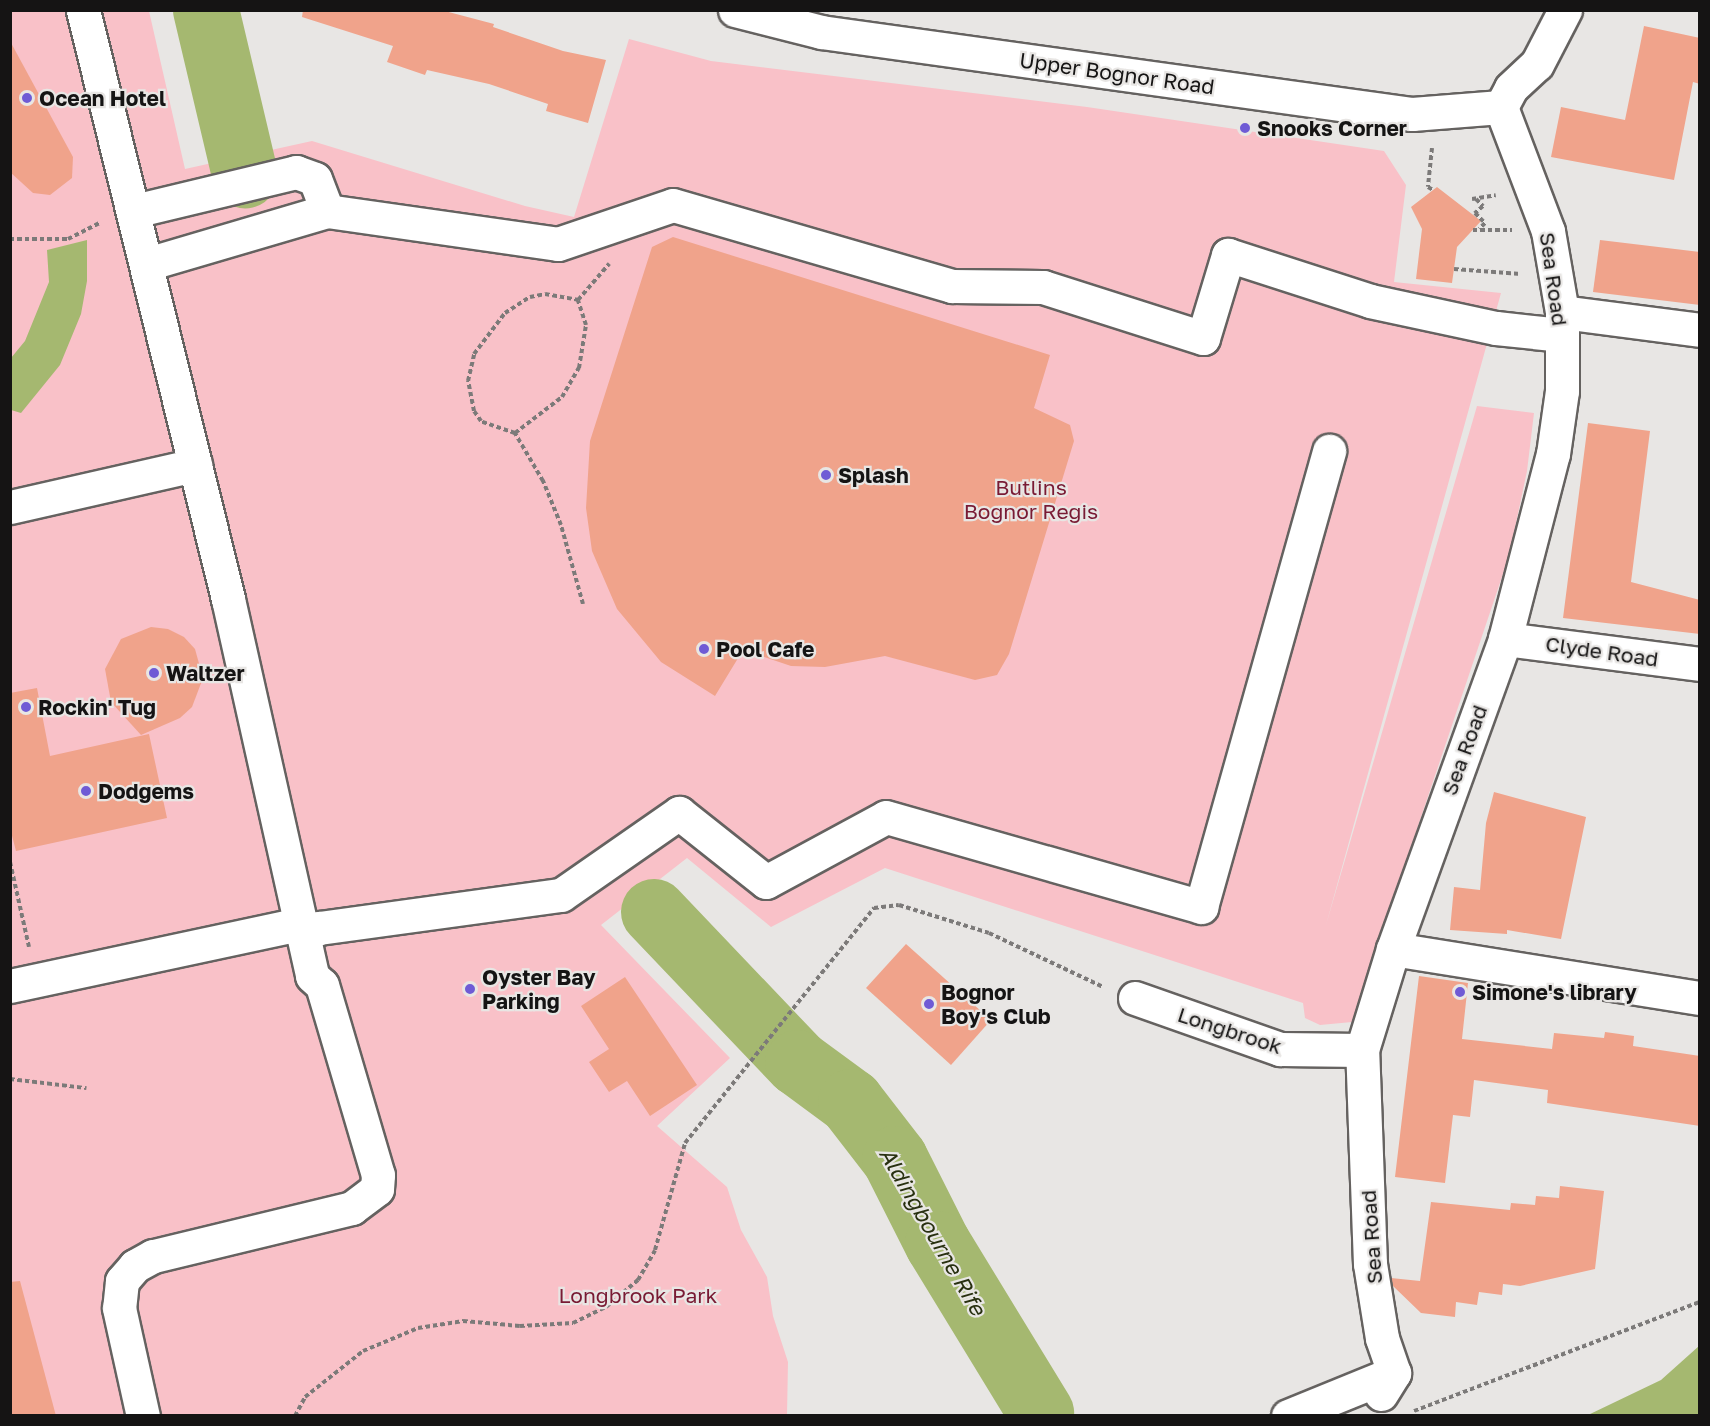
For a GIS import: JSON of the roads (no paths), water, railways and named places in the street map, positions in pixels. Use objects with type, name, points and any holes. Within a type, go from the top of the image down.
[{"type":"street","points":[[82,10],[132,201],[195,465],[312,976],[322,985],[374,1157],[377,1189],[352,1208],[153,1256],[135,1266],[122,1281],[119,1308],[143,1416]]},
{"type":"street","name":"Upper Bognor Road","points":[[735,10],[821,33],[1412,114],[1435,114],[1501,107]]},
{"type":"street","points":[[1501,107],[1511,88],[1537,64],[1565,10]]},
{"type":"street","name":"Sea Road","points":[[1392,1394],[1370,1264],[1362,1050],[1393,949],[1505,639],[1552,454],[1562,391],[1562,323],[1557,277],[1542,209],[1501,107]]},
{"type":"street","points":[[132,201],[296,172],[315,179],[327,211]]},
{"type":"street","points":[[147,264],[327,211],[558,244],[627,224],[673,205],[952,286],[1043,287],[1203,338],[1228,255],[1370,301],[1496,328],[1562,323],[1700,330]]},
{"type":"street","points":[[23,983],[302,930],[561,895],[680,813],[766,882],[886,817],[1201,908],[1329,451]]},
{"type":"street","points":[[10,507],[195,465]]},
{"type":"street","name":"Clyde Road","points":[[1505,639],[1700,664]]},
{"type":"street","points":[[1393,949],[1700,998]]},
{"type":"street","name":"Longbrook","points":[[1135,998],[1280,1049],[1362,1050]]},
{"type":"street","points":[[1288,1416],[1392,1394]]},
{"type":"waterway","name":"Aldingbourne Rife","points":[[206,10],[245,175]]},
{"type":"waterway","name":"Aldingbourne Rife","points":[[654,912],[798,1063],[851,1102],[895,1159],[938,1244],[1041,1413]]},
{"type":"place","name":"Ocean Hotel","points":[[27,98]]},
{"type":"place","name":"Snooks Corner","points":[[1245,128]]},
{"type":"place","name":"Splash","points":[[826,475]]},
{"type":"place","name":"Pool Cafe","points":[[704,649]]},
{"type":"place","name":"Waltzer","points":[[154,673]]},
{"type":"place","name":"Rockin' Tug","points":[[26,707]]},
{"type":"place","name":"Dodgems","points":[[86,791]]},
{"type":"place","name":"Oyster Bay Parking","points":[[470,989]]},
{"type":"place","name":"Simone's library","points":[[1460,992]]},
{"type":"place","name":"Bognor Boy's Club","points":[[929,1004]]},
{"type":"park label","name":"Butlins Bognor Regis","points":[[1031,499]]},
{"type":"park label","name":"Longbrook Park","points":[[638,1295]]}]
